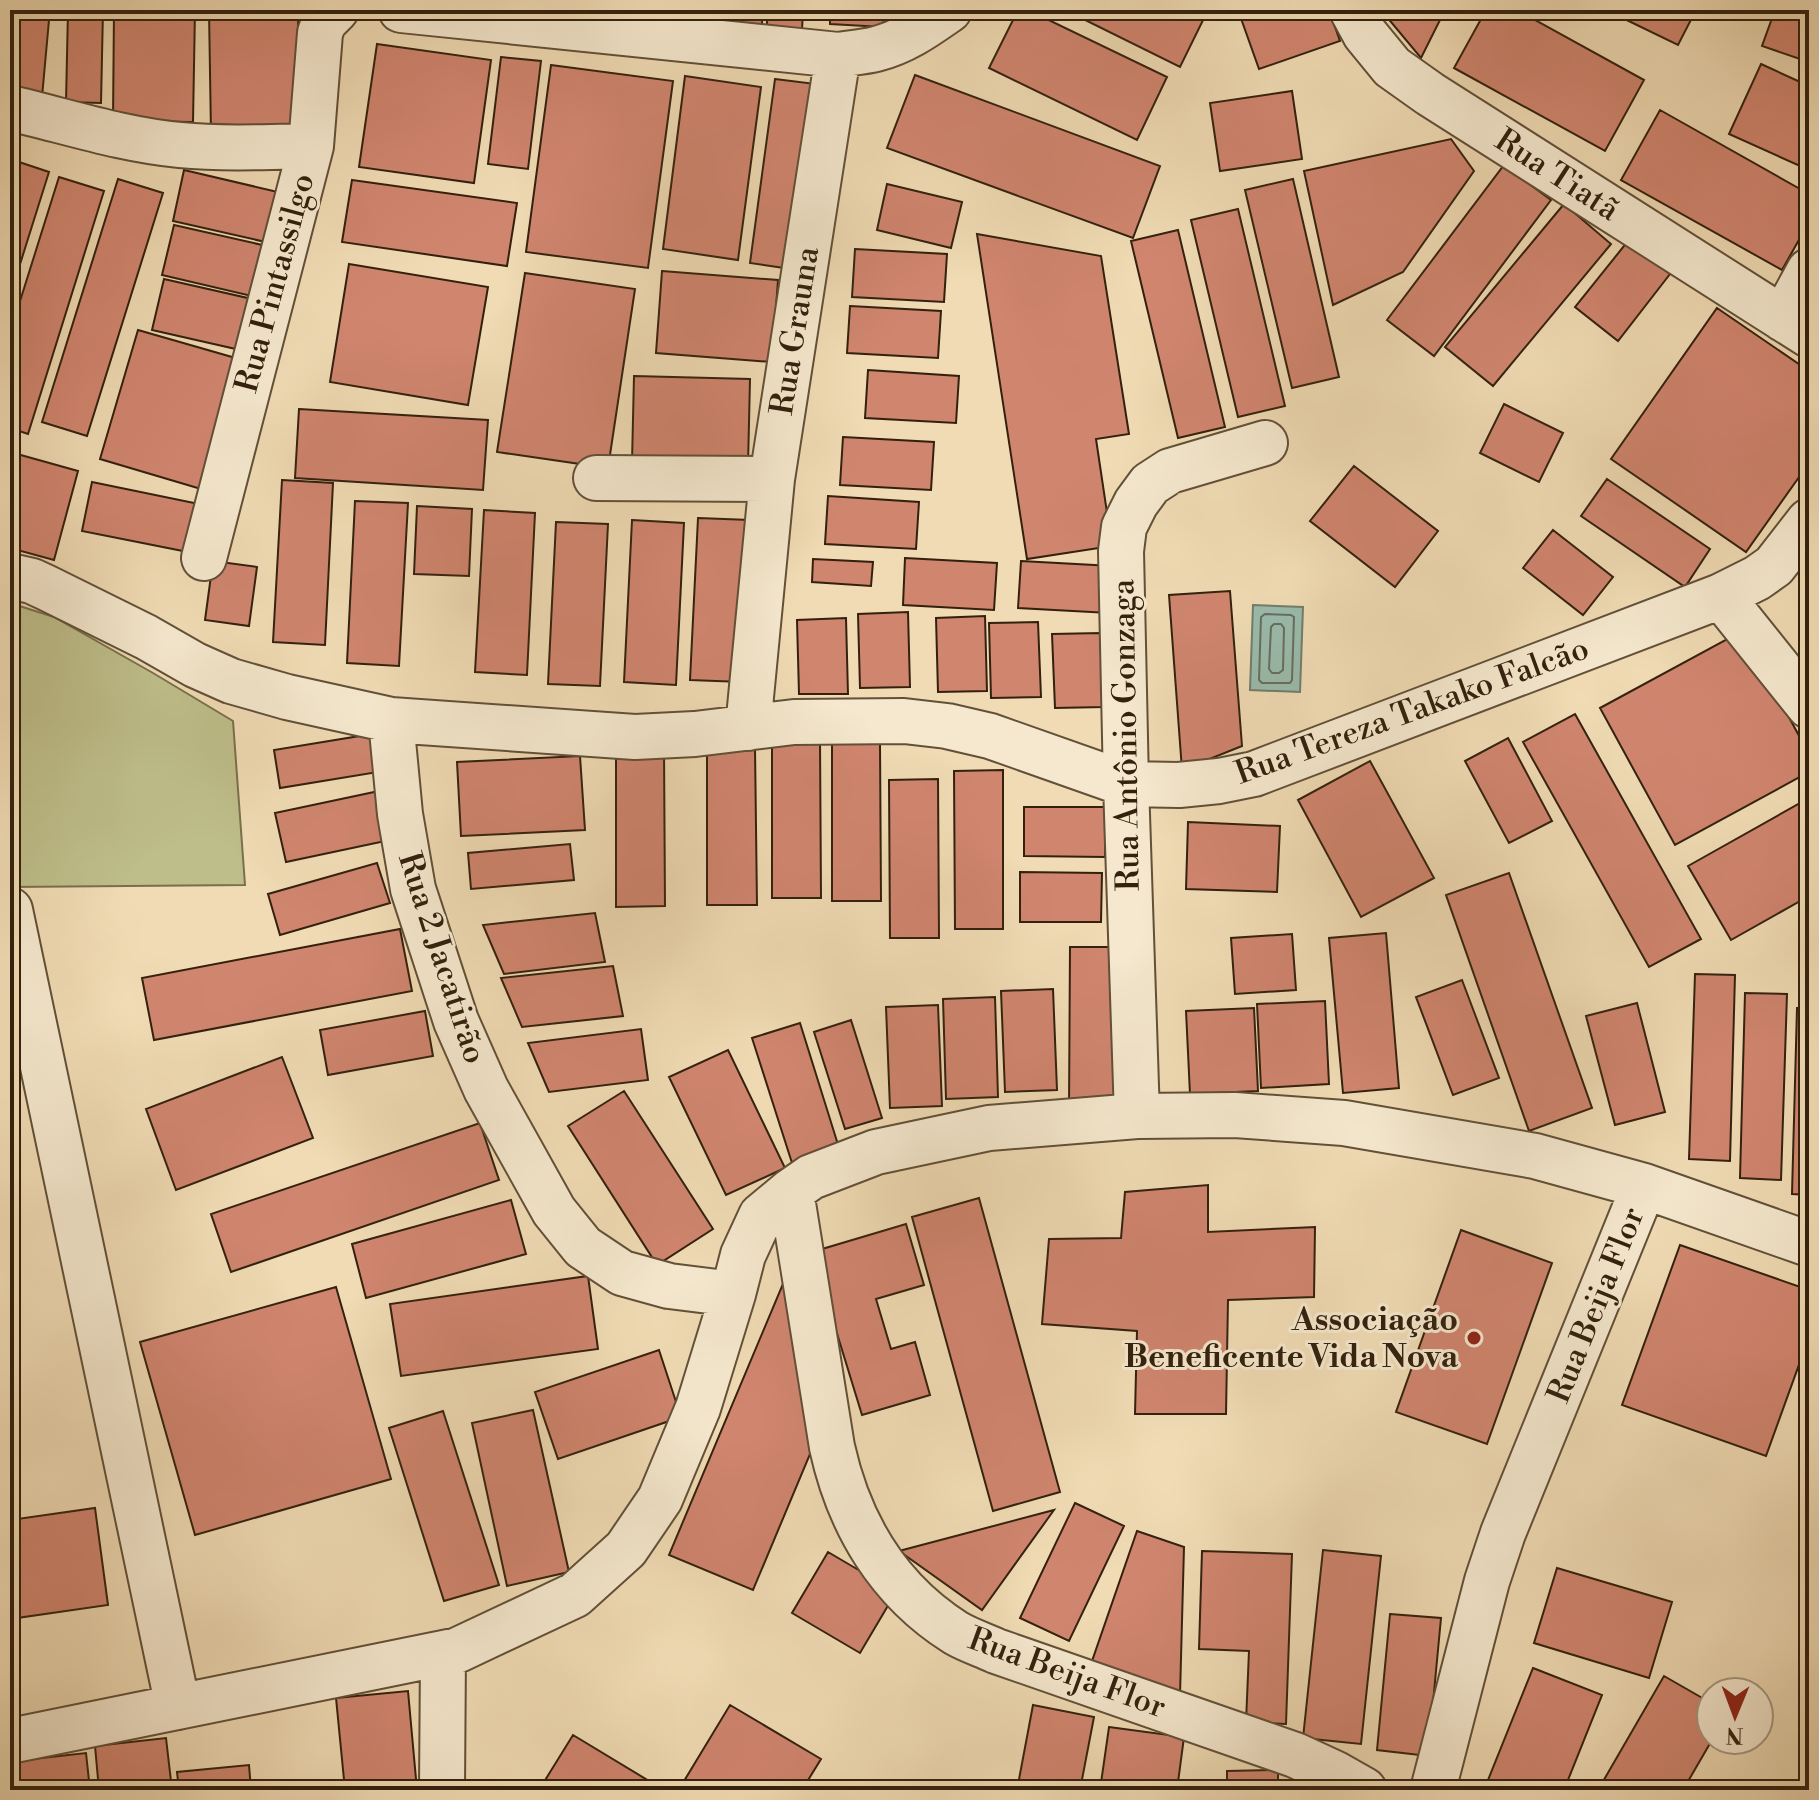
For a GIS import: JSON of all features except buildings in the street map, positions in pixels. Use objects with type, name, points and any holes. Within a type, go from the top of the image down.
[{"type":"street","name":"Rua Pintassilgo","points":[[204,558],[311,146],[320,33],[324,22],[336,10]]},
{"type":"street","points":[[401,10],[838,55],[876,49],[900,40],[949,10]]},
{"type":"street","name":"Rua Tiatã","points":[[1352,10],[1365,34],[1392,67],[1796,327]]},
{"type":"street","name":"Rua Grauna","points":[[748,728],[772,479],[838,55]]},
{"type":"street","points":[[10,108],[135,138],[179,145],[311,146]]},
{"type":"street","points":[[1796,327],[1809,271]]},
{"type":"street","name":"Rua Antônio Gonzaga","points":[[1137,1116],[1126,784],[1121,551],[1124,527],[1150,484],[1170,471],[1265,443]]},
{"type":"street","points":[[596,478],[772,479]]},
{"type":"street","name":"Rua Tereza Takako Falcão","points":[[10,576],[47,588],[231,681],[391,720],[635,737],[794,722],[904,721],[947,726],[990,736],[1126,784],[1179,785],[1254,774],[1721,596],[1774,566],[1809,521]]},
{"type":"street","points":[[1721,596],[1809,706]]},
{"type":"street","name":"Rua 2 Jacatirão","points":[[391,720],[400,814],[413,889],[456,1021],[486,1089],[554,1211],[583,1247],[622,1273],[669,1286],[733,1294]]},
{"type":"street","points":[[10,910],[178,1707]]},
{"type":"street","points":[[10,1741],[458,1650],[575,1595],[626,1549],[660,1499],[698,1408],[743,1255],[761,1216],[811,1177],[876,1152],[989,1128],[1137,1116],[1235,1115],[1344,1123],[1535,1156],[1644,1186],[1809,1244]]},
{"type":"street","name":"Rua Beija Flor","points":[[1433,1790],[1487,1581],[1503,1533],[1644,1186]]},
{"type":"street","name":"Rua Beija Flor","points":[[791,1191],[839,1480],[853,1516],[879,1560],[901,1587],[929,1614],[959,1635],[983,1646],[1295,1755],[1364,1790]]},
{"type":"street","points":[[442,1790],[443,1653]]},
{"type":"green space","points":[[10,603],[54,617],[233,721],[245,885],[10,887]]},
{"type":"water","points":[[1253,605],[1303,607],[1300,692],[1250,690]]},
{"type":"place","name":"Associação Beneficente Vida Nova","points":[[1474,1338]]}]
